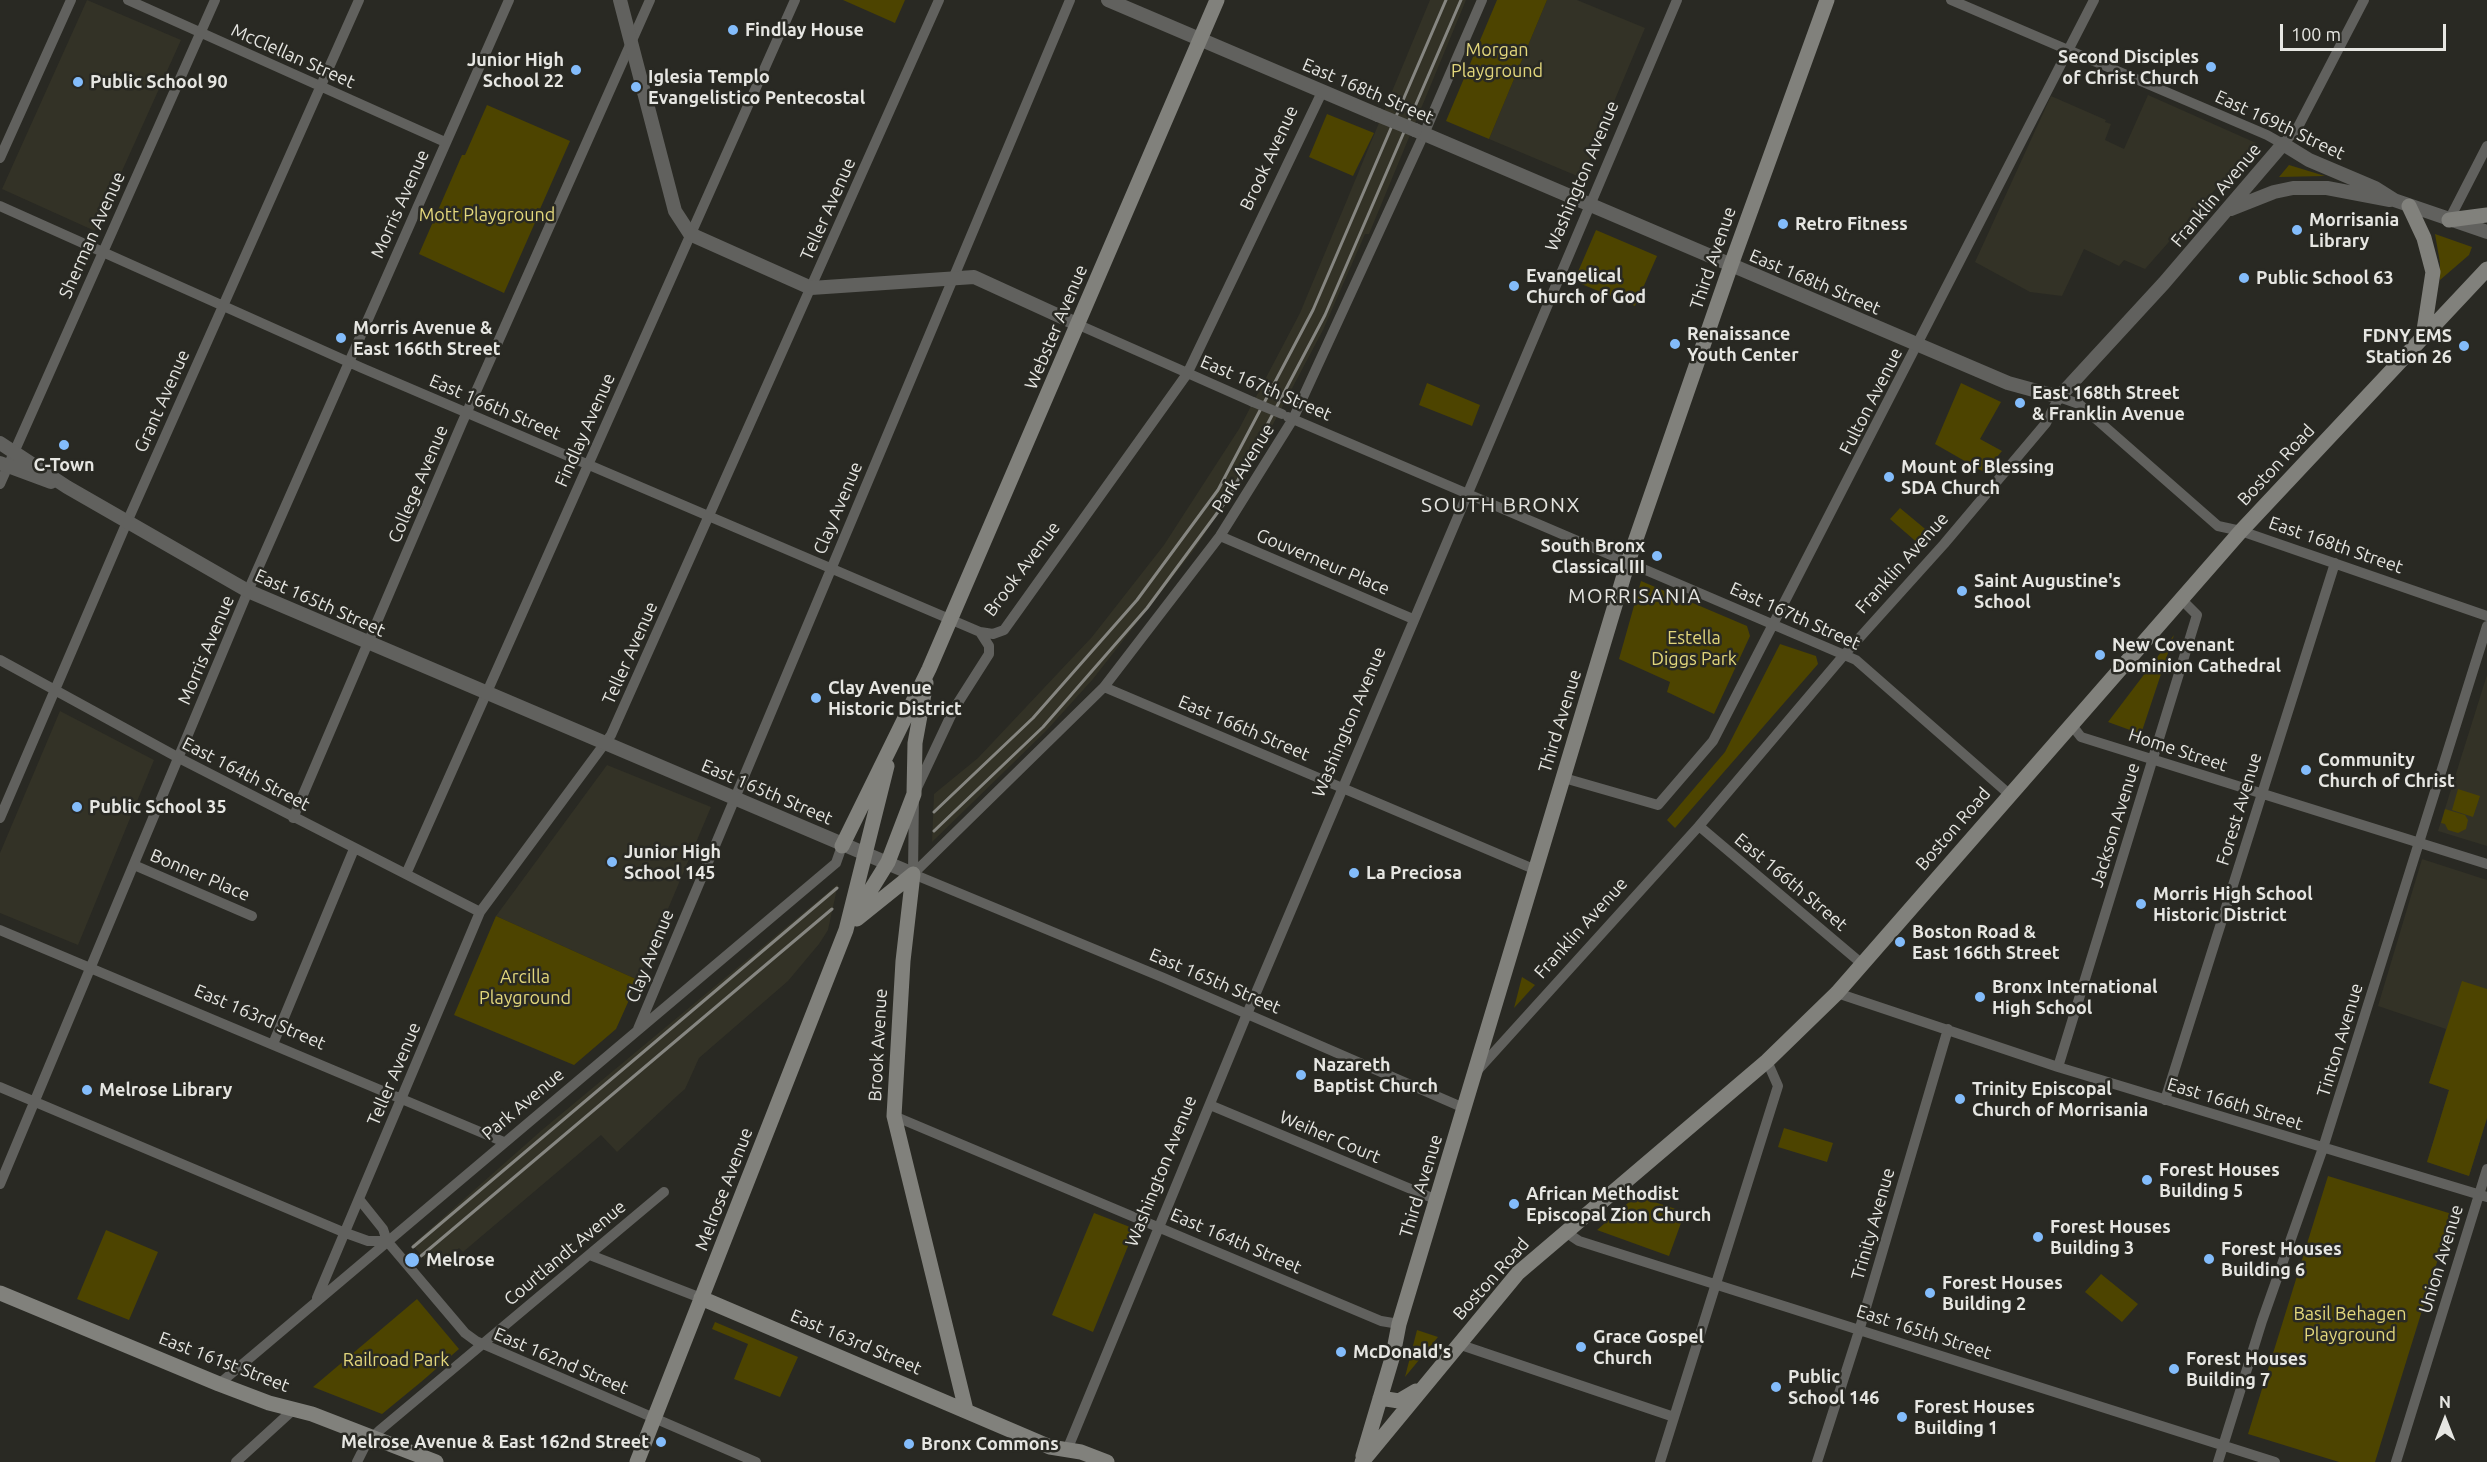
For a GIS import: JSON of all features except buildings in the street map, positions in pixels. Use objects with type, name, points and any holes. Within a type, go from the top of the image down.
[{"type":"main road","name":"Webster Avenue","points":[[843,846],[929,669],[1217,0]]},
{"type":"main road","name":"Third Avenue","points":[[1362,1462],[1399,1324],[1477,1071],[1628,562],[1731,265],[1827,0]]},
{"type":"main road","points":[[2409,206],[2424,238],[2433,273],[2423,337]]},
{"type":"main road","points":[[2449,220],[2487,215]]},
{"type":"main road","name":"Boston Road","points":[[1362,1462],[1518,1273],[1564,1231],[1767,1061],[1837,993],[2241,531],[2487,269]]},
{"type":"main road","name":"Webster Avenue","points":[[888,862],[914,794],[915,744],[929,669]]},
{"type":"main road","name":"Webster Avenue","points":[[864,853],[870,841],[892,744]]},
{"type":"main road","name":"Melrose Avenue","points":[[637,1462],[846,930],[864,853]]},
{"type":"main road","name":"Melrose Avenue","points":[[846,930],[888,862]]},
{"type":"main road","points":[[846,930],[913,874]]},
{"type":"main road","name":"Brook Avenue","points":[[913,874],[903,961],[894,1116],[966,1410]]},
{"type":"main road","name":"East 161st Street","points":[[0,1293],[219,1384],[269,1403],[294,1409],[374,1437],[436,1462]]},
{"type":"main road","name":"East 163rd Street","points":[[701,1298],[966,1410],[1050,1447],[1065,1456],[1107,1462]]},
{"type":"main road","name":"Boston Road","points":[[1380,1398],[1399,1401],[1424,1386]]},
{"type":"street","points":[[0,158],[71,0]]},
{"type":"street","name":"McClellan Street","points":[[128,0],[445,142]]},
{"type":"street","name":"Sherman Avenue","points":[[0,484],[4,465],[14,450],[214,0]]},
{"type":"street","name":"Grant Avenue","points":[[0,818],[127,522],[359,0]]},
{"type":"street","name":"Morris Avenue","points":[[0,1184],[248,591],[509,0]]},
{"type":"street","points":[[620,0],[675,211],[690,234]]},
{"type":"street","name":"College Avenue","points":[[293,818],[467,412],[650,0]]},
{"type":"street","name":"Findlay Avenue","points":[[406,874],[795,0]]},
{"type":"street","name":"Teller Avenue","points":[[317,1298],[480,912],[611,735],[939,0]]},
{"type":"street","name":"Clay Avenue","points":[[638,1029],[733,798],[1070,0]]},
{"type":"street","name":"East 168th Street","points":[[1108,0],[2008,383],[2079,404],[2218,526],[2241,531],[2487,616]]},
{"type":"street","name":"Park Avenue","points":[[913,874],[1104,687],[1220,536],[1293,419],[1420,132],[1482,0]]},
{"type":"street","name":"Washington Avenue","points":[[1065,1456],[1413,619],[1677,0]]},
{"type":"street","name":"East 169th Street","points":[[1951,0],[2267,135],[2309,160],[2375,188],[2394,200],[2487,232]]},
{"type":"street","name":"Fulton Avenue","points":[[1564,778],[1658,805],[1713,741],[2094,0]]},
{"type":"street","name":"Franklin Avenue","points":[[1477,1071],[1699,826],[2046,423],[2059,397],[2227,211],[2298,127],[2364,0]]},
{"type":"street","name":"Brook Avenue","points":[[980,632],[993,634],[1004,630],[1188,374],[1323,90]]},
{"type":"street","points":[[2449,220],[2487,146]]},
{"type":"street","name":"East 169th Street","points":[[2227,211],[2274,192],[2293,188],[2327,188],[2394,200]]},
{"type":"street","name":"East 166th Street","points":[[0,206],[348,362],[980,632]]},
{"type":"street","name":"East 167th Street","points":[[690,234],[811,288],[954,276],[974,277],[1188,374],[1856,660],[2009,794]]},
{"type":"street","name":"East 165th Street","points":[[0,443],[14,450],[67,487],[248,591],[367,644],[843,846],[888,862],[1464,1108]]},
{"type":"street","name":"East 165th Street","points":[[4,465],[67,487]]},
{"type":"street","name":"Gouverneur Place","points":[[1220,536],[1413,619]]},
{"type":"street","name":"Forest Avenue","points":[[2165,1100],[2335,563]]},
{"type":"street","name":"Jackson Avenue","points":[[2058,1067],[2197,615],[2181,599]]},
{"type":"street","name":"Tinton Avenue","points":[[2218,1462],[2262,1321],[2324,1148],[2487,626]]},
{"type":"street","name":"Brook Avenue","points":[[913,874],[914,794],[954,709],[989,654],[989,646],[980,632]]},
{"type":"street","name":"East 164th Street","points":[[0,660],[293,818],[480,912]]},
{"type":"street","name":"East 166th Street","points":[[1104,687],[1536,870]]},
{"type":"street","name":"Home Street","points":[[2071,724],[2081,737],[2487,864]]},
{"type":"street","name":"East 166th Street","points":[[1699,826],[1861,963]]},
{"type":"street","name":"Park Avenue","points":[[219,1384],[317,1298],[836,863],[843,846]]},
{"type":"street","points":[[273,1044],[354,849]]},
{"type":"street","name":"Bonner Place","points":[[134,865],[252,916]]},
{"type":"street","name":"East 163rd Street","points":[[0,930],[504,1142]]},
{"type":"street","name":"East 166th Street","points":[[1837,993],[2058,1067],[2483,1196]]},
{"type":"street","name":"Trinity Avenue","points":[[1817,1462],[1859,1331],[1948,1029]]},
{"type":"street","points":[[1660,1462],[1779,1086],[1767,1061]]},
{"type":"street","points":[[0,1087],[343,1232],[368,1241],[387,1241]]},
{"type":"street","name":"Weiher Court","points":[[1209,1105],[1437,1200]]},
{"type":"street","name":"East 164th Street","points":[[894,1116],[1160,1226],[1381,1321],[1399,1324]]},
{"type":"street","name":"Union Avenue","points":[[2396,1462],[2483,1196],[2487,1169]]},
{"type":"street","name":"Courtlandt Avenue","points":[[357,1462],[374,1437],[481,1344],[664,1192]]},
{"type":"street","name":"East 162nd Street","points":[[358,1199],[383,1229],[387,1241],[465,1333],[481,1344],[756,1462]]},
{"type":"street","name":"East 165th Street","points":[[1564,1231],[1579,1241],[1717,1286],[2275,1462]]},
{"type":"street","name":"East 163rd Street","points":[[590,1255],[701,1298]]},
{"type":"street","points":[[1458,1344],[1674,1417]]},
{"type":"street","points":[[236,1462],[294,1409]]},
{"type":"shaded area","points":[[87,0],[181,40],[95,231],[2,189]]},
{"type":"shaded area","points":[[1430,0],[1466,0],[1369,234],[1365,234],[1323,330],[1262,445],[1196,547],[1093,679],[1046,731],[932,842],[934,794],[978,758],[1092,637],[1164,545],[1239,429],[1300,313]]},
{"type":"shaded area","points":[[1547,0],[1577,0],[1645,28],[1582,178],[1489,139]]},
{"type":"shaded area","points":[[2148,95],[2256,143],[2145,269],[2124,260],[2119,266],[2084,249],[2062,296],[2030,292],[1975,262],[2051,96],[2106,120],[2105,122],[2111,124],[2105,140],[2124,149]]},
{"type":"shaded area","points":[[2487,675],[2487,846],[2438,831]]},
{"type":"shaded area","name":"Public School 35","points":[[60,711],[154,760],[78,945],[0,913],[0,853]]},
{"type":"shaded area","name":"Junior High School 145","points":[[607,765],[711,807],[638,980],[496,916]]},
{"type":"shaded area","points":[[2422,859],[2487,880],[2487,1118],[2469,1176],[2427,1162],[2449,1090],[2429,1083],[2446,1029],[2378,1006]]},
{"type":"shaded area","points":[[838,884],[828,930],[819,944],[788,981],[699,1058],[685,1089],[617,1152],[601,1135],[463,1252],[459,1248],[434,1269],[412,1245],[542,1130]]},
{"type":"green space","points":[[843,0],[905,0],[895,23]]},
{"type":"green space","name":"Morgan Playground","points":[[1497,0],[1547,0],[1489,139],[1446,121]]},
{"type":"green space","name":"Mott Playground","points":[[487,105],[570,141],[540,209],[537,208],[537,218],[504,293],[419,254],[462,155],[465,155]]},
{"type":"green space","points":[[1327,114],[1374,133],[1353,176],[1309,157]]},
{"type":"green space","points":[[2289,165],[2325,176],[2279,177]]},
{"type":"green space","points":[[1596,230],[1657,256],[1635,306],[1574,281]]},
{"type":"green space","points":[[2435,234],[2472,247],[2469,255],[2440,280],[2440,263]]},
{"type":"green space","points":[[1427,383],[1480,405],[1472,426],[1419,405]]},
{"type":"green space","points":[[1961,383],[2001,402],[1980,439],[2002,451],[1984,472],[1935,444]]},
{"type":"green space","points":[[1900,508],[1930,533],[1920,545],[1890,519]]},
{"type":"green space","name":"Estella Diggs Park","points":[[1641,581],[1747,626],[1750,636],[1714,714],[1667,692],[1670,682],[1619,659]]},
{"type":"green space","points":[[2174,635],[2141,734],[2108,722]]},
{"type":"green space","points":[[1780,644],[1816,656],[1818,664],[1675,828],[1667,820],[1725,752]]},
{"type":"green space","points":[[2458,789],[2480,796],[2473,817],[2452,810]]},
{"type":"green space","points":[[2445,809],[2465,815],[2468,820],[2466,829],[2458,833],[2448,830],[2445,824],[2441,823]]},
{"type":"green space","name":"Arcilla Playground","points":[[496,916],[638,980],[616,1029],[574,1065],[454,1015]]},
{"type":"green space","points":[[1522,977],[1535,985],[1514,1008]]},
{"type":"green space","points":[[2462,981],[2487,989],[2487,1118],[2469,1176],[2427,1162],[2449,1090],[2429,1083]]},
{"type":"green space","points":[[1784,1128],[1833,1143],[1827,1162],[1778,1147]]},
{"type":"green space","name":"Basil Behagen Playground","points":[[2328,1176],[2452,1214],[2375,1462],[2339,1462],[2248,1434]]},
{"type":"green space","points":[[1636,1196],[1685,1212],[1669,1256],[1597,1230]]},
{"type":"green space","points":[[1094,1213],[1135,1229],[1093,1332],[1052,1315]]},
{"type":"green space","points":[[106,1230],[158,1252],[129,1320],[77,1299]]},
{"type":"green space","points":[[2101,1274],[2138,1304],[2122,1322],[2085,1292]]},
{"type":"green space","name":"Railroad Park","points":[[417,1299],[459,1349],[421,1382],[382,1414],[313,1387]]},
{"type":"green space","points":[[715,1322],[798,1357],[780,1397],[734,1379],[748,1344],[712,1329]]},
{"type":"green space","points":[[1417,1330],[1438,1337],[1405,1377]]},
{"type":"railway","points":[[934,812],[1033,718],[1137,600],[1218,490],[1313,310],[1446,0]]},
{"type":"railway","points":[[934,831],[1043,727],[1147,608],[1229,497],[1325,315],[1461,0]]},
{"type":"railway","points":[[413,1247],[837,888]]},
{"type":"railway","points":[[421,1256],[832,909]]},
{"type":"place","name":"Findlay House","points":[[733,30]]},
{"type":"place","name":"Second Disciples of Christ Church","points":[[2211,67]]},
{"type":"place","name":"Junior High School 22","points":[[576,70]]},
{"type":"place","name":"Public School 90","points":[[78,82]]},
{"type":"place","name":"Iglesia Templo Evangelistico Pentecostal","points":[[636,87]]},
{"type":"place","name":"Retro Fitness","points":[[1783,224]]},
{"type":"place","name":"Morrisania Library","points":[[2297,230]]},
{"type":"place","name":"Public School 63","points":[[2244,278]]},
{"type":"place","name":"Evangelical Church of God","points":[[1514,286]]},
{"type":"place","name":"Morris Avenue & East 166th Street","points":[[341,338]]},
{"type":"place","name":"Renaissance Youth Center","points":[[1675,344]]},
{"type":"place","name":"FDNY EMS Station 26","points":[[2464,346]]},
{"type":"place","name":"East 168th Street & Franklin Avenue","points":[[2020,403]]},
{"type":"place","name":"C-Town","points":[[64,445]]},
{"type":"place","name":"Mount of Blessing SDA Church","points":[[1889,477]]},
{"type":"place","name":"South Bronx Classical III","points":[[1657,556]]},
{"type":"place","name":"Saint Augustine's School","points":[[1962,591]]},
{"type":"place","name":"New Covenant Dominion Cathedral","points":[[2100,655]]},
{"type":"place","name":"Clay Avenue Historic District","points":[[816,698]]},
{"type":"place","name":"Community Church of Christ","points":[[2306,770]]},
{"type":"place","name":"Public School 35","points":[[77,807]]},
{"type":"place","name":"Junior High School 145","points":[[612,862]]},
{"type":"place","name":"La Preciosa","points":[[1354,873]]},
{"type":"place","name":"Morris High School Historic District","points":[[2141,904]]},
{"type":"place","name":"Boston Road & East 166th Street","points":[[1900,942]]},
{"type":"place","name":"Bronx International High School","points":[[1980,997]]},
{"type":"place","name":"Nazareth Baptist Church","points":[[1301,1075]]},
{"type":"place","name":"Melrose Library","points":[[87,1090]]},
{"type":"place","name":"Trinity Episcopal Church of Morrisania","points":[[1960,1099]]},
{"type":"place","name":"Forest Houses Building 5","points":[[2147,1180]]},
{"type":"place","name":"African Methodist Episcopal Zion Church","points":[[1514,1204]]},
{"type":"place","name":"Forest Houses Building 3","points":[[2038,1237]]},
{"type":"place","name":"Forest Houses Building 6","points":[[2209,1259]]},
{"type":"place","name":"Melrose","points":[[412,1260]]},
{"type":"place","name":"Forest Houses Building 2","points":[[1930,1293]]},
{"type":"place","name":"Grace Gospel Church","points":[[1581,1347]]},
{"type":"place","name":"McDonald's","points":[[1341,1352]]},
{"type":"place","name":"Forest Houses Building 7","points":[[2174,1369]]},
{"type":"place","name":"Public School 146","points":[[1776,1387]]},
{"type":"place","name":"Forest Houses Building 1","points":[[1902,1417]]},
{"type":"place","name":"Melrose Avenue & East 162nd Street","points":[[661,1442]]},
{"type":"place","name":"Bronx Commons","points":[[909,1444]]},
{"type":"district","name":"SOUTH BRONX","points":[[1501,505]]},
{"type":"district","name":"MORRISANIA","points":[[1635,596]]}]
